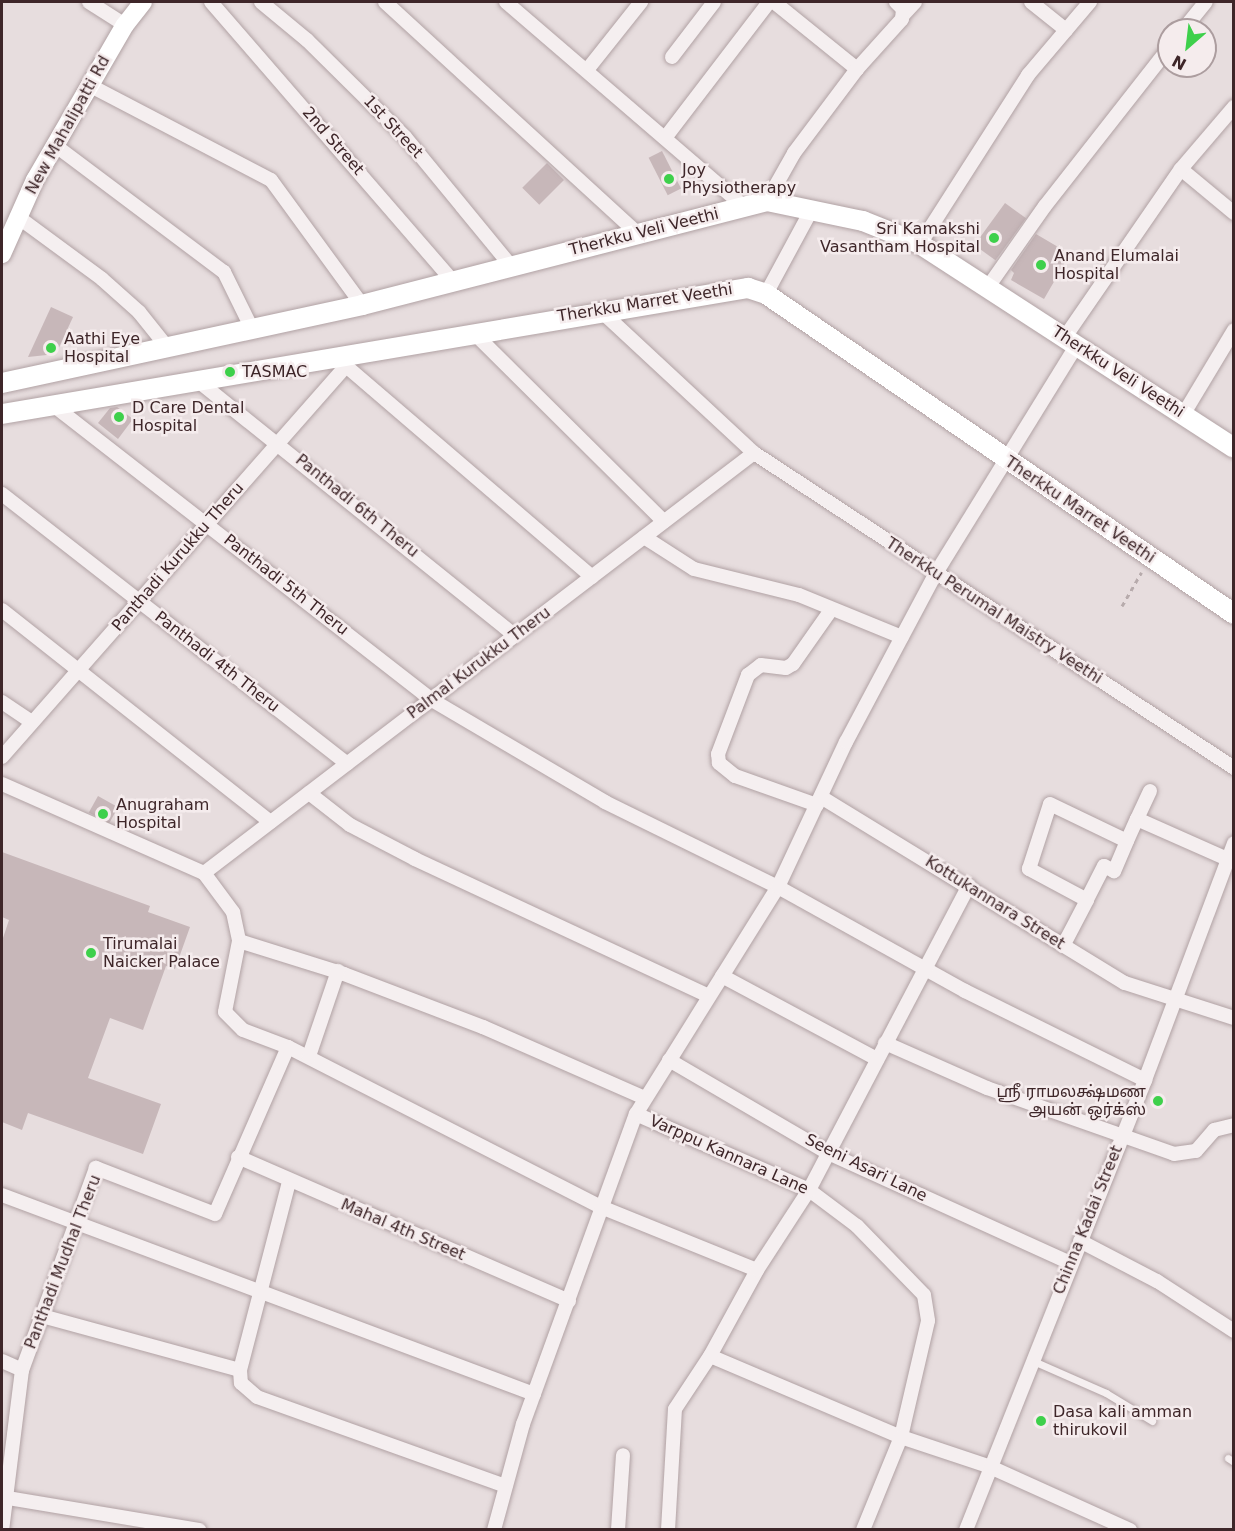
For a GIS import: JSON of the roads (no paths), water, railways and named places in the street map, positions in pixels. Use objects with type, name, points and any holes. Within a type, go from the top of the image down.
[{"type":"main road","name":"Therkku Veli Veethi","points":[[2,383],[362,305],[767,201],[863,221],[920,244],[988,286],[1233,448]]},
{"type":"main road","name":"Therkku Marret Veethi","points":[[2,414],[197,380],[345,360],[473,332],[734,287],[766,294],[1233,614]]},
{"type":"street","points":[[89,2],[124,25]]},
{"type":"street","name":"New Mahalipatti Rd","points":[[2,254],[56,146],[124,25],[143,2]]},
{"type":"street","name":"2nd Street","points":[[211,2],[453,281]]},
{"type":"street","name":"1st Street","points":[[261,2],[307,40],[405,137],[511,266]]},
{"type":"street","points":[[385,2],[638,234]]},
{"type":"street","points":[[506,2],[522,6],[587,70],[744,207]]},
{"type":"street","points":[[587,70],[641,2]]},
{"type":"street","points":[[672,57],[714,2]]},
{"type":"street","points":[[665,138],[769,2]]},
{"type":"street","points":[[774,2],[857,69]]},
{"type":"street","points":[[896,2],[904,14]]},
{"type":"street","points":[[767,201],[794,153],[857,69],[915,2]]},
{"type":"street","points":[[1031,2],[1066,30]]},
{"type":"street","points":[[920,244],[1028,75],[1090,2]]},
{"type":"street","points":[[1193,18],[1206,2]]},
{"type":"street","points":[[988,286],[1045,206],[1157,63]]},
{"type":"street","points":[[91,86],[271,180],[362,305]]},
{"type":"street","points":[[494,1530],[534,1394],[636,1114],[778,887],[819,801],[936,573],[1071,341],[1181,169],[1233,107]]},
{"type":"street","points":[[56,146],[224,272],[252,329]]},
{"type":"street","points":[[1181,169],[1233,213]]},
{"type":"street","points":[[766,294],[812,209]]},
{"type":"street","points":[[18,218],[102,279],[139,312],[167,347]]},
{"type":"street","name":"Therkku Perumal Maistry Veethi","points":[[600,310],[754,453],[1233,768]]},
{"type":"street","points":[[1183,415],[1233,330]]},
{"type":"street","points":[[473,332],[664,522]]},
{"type":"street","points":[[345,360],[592,577]]},
{"type":"street","name":"Panthadi Kurukku Theru","points":[[2,757],[279,442],[345,360]]},
{"type":"street","name":"Panthadi 6th Theru","points":[[197,380],[279,442],[515,636]]},
{"type":"street","name":"Panthadi 5th Theru","points":[[53,405],[432,699],[605,802],[778,887],[927,970],[1145,1080]]},
{"type":"street","name":"Palmal Kurukku Theru","points":[[204,873],[754,453]]},
{"type":"street","name":"Panthadi 4th Theru","points":[[2,494],[347,764]]},
{"type":"street","points":[[645,537],[694,568],[799,595],[831,610],[902,637]]},
{"type":"street","points":[[2,609],[270,822]]},
{"type":"street","name":"Kottukannara Street","points":[[831,610],[793,664],[786,668],[761,665],[748,675],[718,754],[719,763],[735,776],[819,801],[969,885],[1125,983],[1174,1001],[1233,1018]]},
{"type":"street","points":[[2,702],[32,722]]},
{"type":"street","points":[[2,784],[204,873],[233,912],[239,941],[225,1012],[243,1030],[309,1056],[601,1207],[757,1270]]},
{"type":"street","points":[[1063,946],[1104,866],[1114,871],[1150,791]]},
{"type":"street","points":[[309,793],[350,825],[406,854],[709,996]]},
{"type":"street","points":[[1087,900],[1029,869],[1050,804],[1127,841]]},
{"type":"street","points":[[1137,819],[1225,858]]},
{"type":"street","name":"Chinna Kadai Street","points":[[966,1530],[988,1466],[1145,1080],[1225,858],[1233,843]]},
{"type":"street","points":[[668,1530],[675,1409],[710,1356],[757,1270],[810,1190],[885,1043],[927,970],[969,885]]},
{"type":"street","points":[[239,941],[338,972],[483,1027],[645,1098]]},
{"type":"street","points":[[309,1056],[338,972]]},
{"type":"street","points":[[722,976],[877,1059]]},
{"type":"street","points":[[885,1043],[987,1088],[1181,1155],[1196,1150],[1214,1130],[1233,1125]]},
{"type":"street","name":"Panthadi Mudhal Theru","points":[[2,1530],[8,1498],[22,1370],[96,1168],[214,1214],[288,1047]]},
{"type":"street","name":"Seeni Asari Lane","points":[[669,1060],[828,1153],[1071,1263]]},
{"type":"street","name":"Varppu Kannara Lane","points":[[636,1114],[810,1190],[857,1226],[929,1305],[901,1437]]},
{"type":"street","name":"Mahal 4th Street","points":[[238,1157],[289,1182],[569,1300]]},
{"type":"street","points":[[289,1182],[259,1288],[240,1370],[241,1383],[257,1397],[506,1486]]},
{"type":"street","points":[[2,1195],[75,1226],[259,1288],[534,1394]]},
{"type":"street","points":[[1080,1241],[1157,1281],[1233,1331]]},
{"type":"street","points":[[42,1316],[240,1370]]},
{"type":"street","points":[[710,1356],[901,1437],[988,1466],[1130,1530]]},
{"type":"street","points":[[2,1361],[22,1370]]},
{"type":"street","points":[[863,1530],[901,1437]]},
{"type":"street","points":[[618,1530],[623,1455]]},
{"type":"street","points":[[8,1498],[199,1530]]},
{"type":"lane","points":[[1031,1360],[1106,1393],[1152,1421]]},
{"type":"place","name":"Joy Physiotherapy","points":[[669,179]]},
{"type":"place","name":"Sri Kamakshi Vasantham Hospital","points":[[994,238]]},
{"type":"place","name":"Anand Elumalai Hospital","points":[[1041,265]]},
{"type":"place","name":"Aathi Eye Hospital","points":[[51,348]]},
{"type":"place","name":"TASMAC","points":[[230,372]]},
{"type":"place","name":"D Care Dental Hospital","points":[[119,417]]},
{"type":"place","name":"Anugraham Hospital","points":[[103,814]]},
{"type":"place","name":"Tirumalai Naicker Palace","points":[[91,953]]},
{"type":"place","name":"ஶ்ரீ ராமலக்ஷ்மண அயன் ஒர்க்ஸ்","points":[[1158,1101]]},
{"type":"place","name":"Dasa kali amman thirukovil","points":[[1041,1421]]}]
